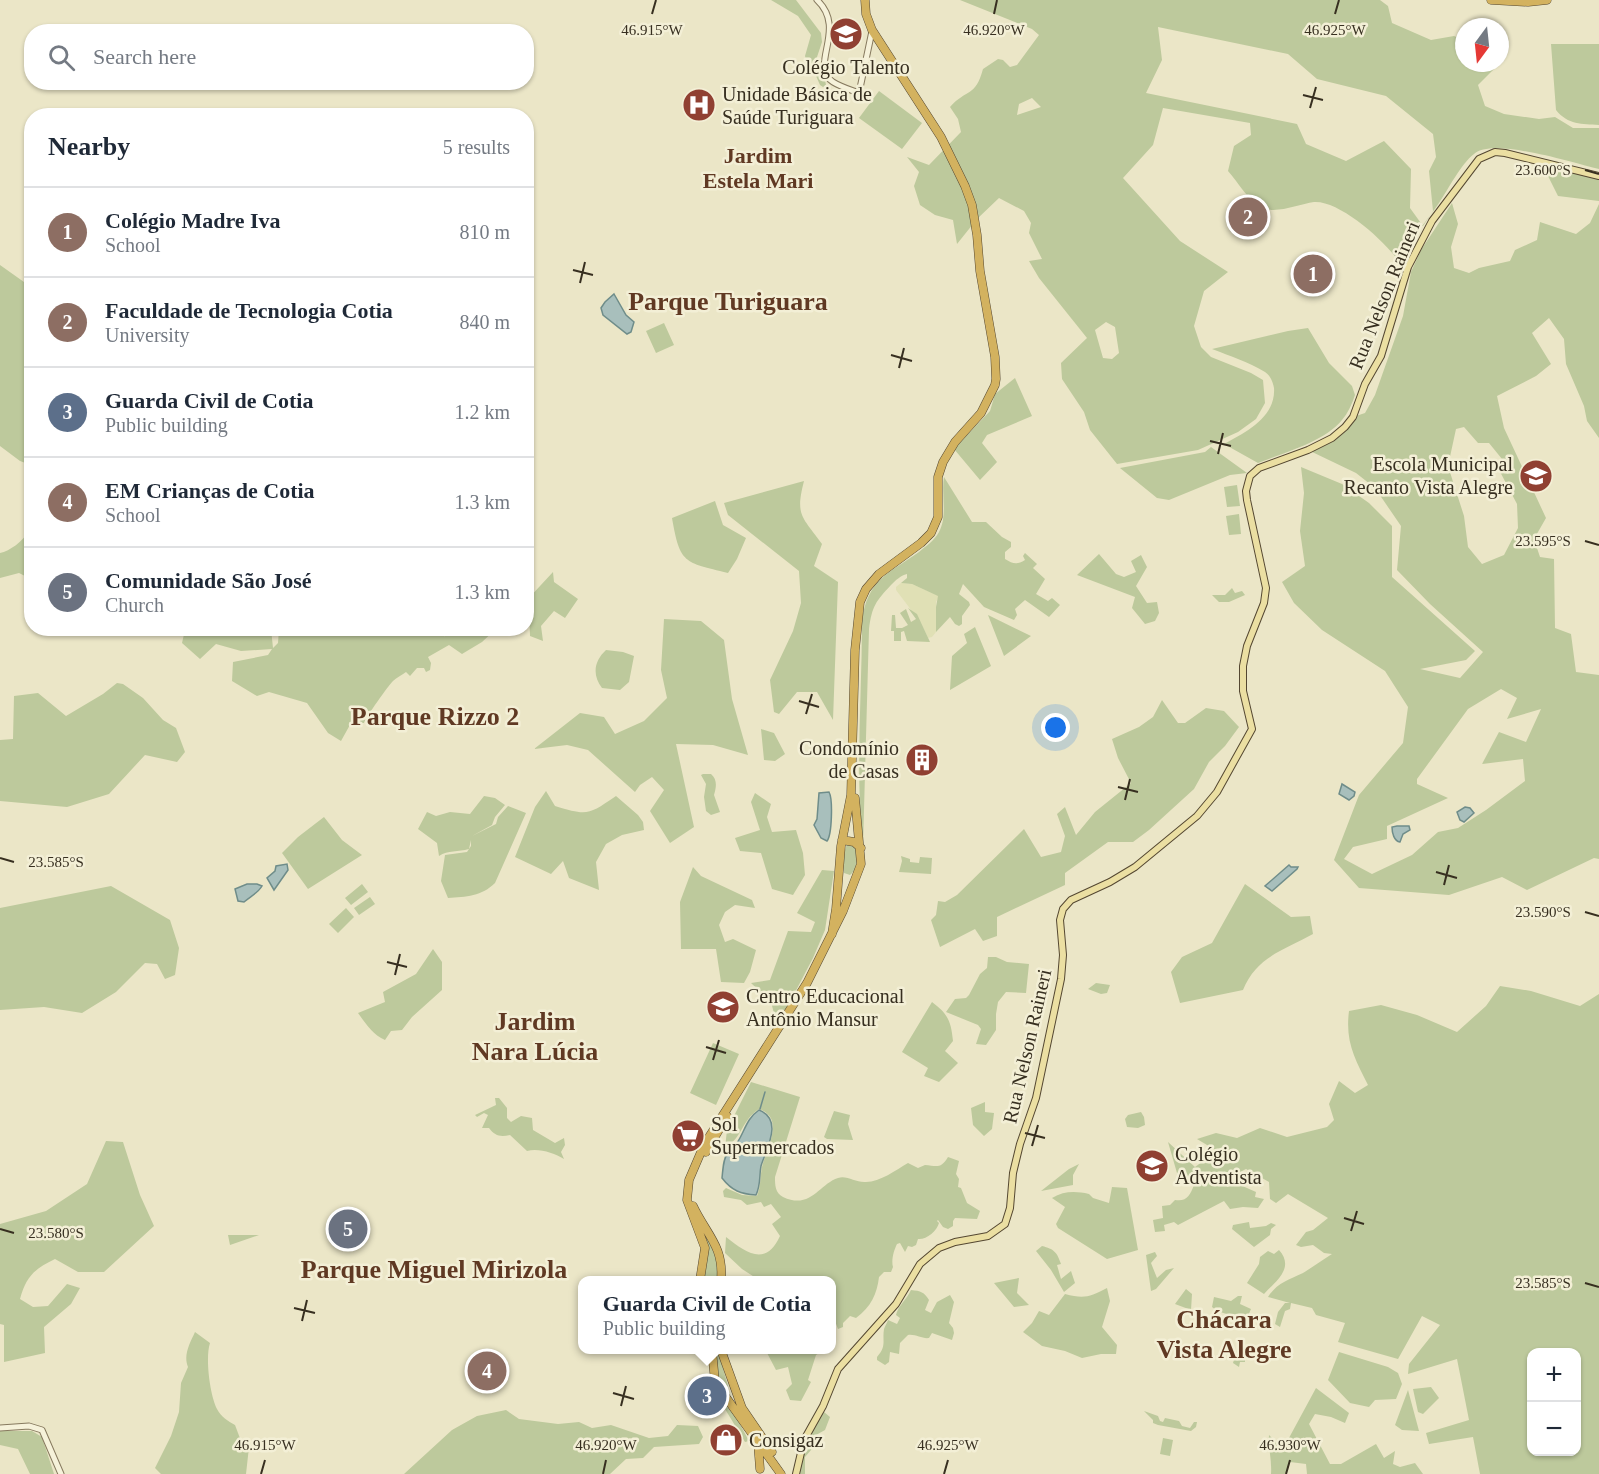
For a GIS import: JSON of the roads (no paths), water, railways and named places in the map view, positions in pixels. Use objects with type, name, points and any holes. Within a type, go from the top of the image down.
[{"type":"highway","points":[[701,1276],[705,1248],[687,1200],[689,1180],[704,1145],[807,983],[832,934],[861,864],[855,809],[854,757],[855,650],[860,602],[879,574],[932,532],[938,517],[938,477],[943,462],[955,442],[981,413],[996,379],[995,357],[980,272],[972,205],[941,137],[872,30],[866,14],[865,0]]},
{"type":"highway","points":[[1491,0],[1528,2],[1547,0]]},
{"type":"highway","points":[[832,934],[842,840],[851,802],[854,757]]},
{"type":"highway","points":[[842,840],[852,841],[861,848]]},
{"type":"highway","points":[[840,855],[844,845],[852,841]]},
{"type":"highway","points":[[839,871],[847,878],[857,875]]},
{"type":"highway","points":[[721,1276],[721,1259],[718,1249],[696,1214],[692,1191],[702,1159],[745,1086],[747,1078]]},
{"type":"highway","points":[[712,1354],[713,1378],[781,1474]]},
{"type":"highway","points":[[722,1354],[745,1413],[785,1474]]},
{"type":"highway","points":[[723,1395],[733,1383]]},
{"type":"highway","points":[[758,1442],[760,1469]]},
{"type":"main road","name":"Rua Nelson Raineri","points":[[796,1474],[804,1440],[823,1406],[838,1369],[896,1304],[920,1264],[933,1251],[945,1245],[992,1235],[1007,1220],[1013,1173],[1020,1144],[1036,1098],[1061,979],[1063,955],[1060,920],[1063,909],[1071,900],[1120,877],[1197,816],[1217,792],[1248,739],[1252,729],[1243,691],[1243,666],[1247,646],[1264,603],[1266,588],[1247,500],[1246,491],[1250,476],[1259,468],[1324,442],[1345,427],[1353,417],[1365,384],[1381,356],[1390,333],[1401,288],[1418,244],[1432,221],[1479,159],[1495,152],[1505,153],[1599,176]]},
{"type":"street","points":[[817,0],[825,11],[831,27],[824,69],[832,82],[859,93],[872,30]]},
{"type":"street","points":[[0,1428],[28,1426],[42,1430],[61,1474]]},
{"type":"water","points":[[614,294],[626,315],[634,322],[631,332],[627,334],[603,315],[601,308]]},
{"type":"water","points":[[1342,784],[1355,792],[1349,800],[1339,794]]},
{"type":"water","points":[[829,792],[831,817],[827,841],[821,838],[814,825],[817,819],[819,793]]},
{"type":"water","points":[[1465,807],[1470,808],[1474,813],[1464,822],[1460,820],[1457,812]]},
{"type":"water","points":[[1409,826],[1410,830],[1403,834],[1400,842],[1392,832],[1392,827]]},
{"type":"water","points":[[287,864],[288,870],[274,890],[267,878],[275,871],[276,866]]},
{"type":"water","points":[[1289,865],[1298,867],[1272,891],[1265,886]]},
{"type":"water","points":[[247,884],[262,886],[244,902],[238,901],[235,889]]},
{"type":"water","points":[[759,1110],[771,1121],[772,1128],[761,1166],[756,1195],[737,1191],[722,1178],[727,1153],[737,1143],[748,1121]]},
{"type":"waterway","points":[[760,1109],[765,1092]]},
{"type":"place","name":"Colégio Talento","points":[[846,34]]},
{"type":"place","name":"Unidade Básica de Saúde Turiguara","points":[[699,105]]},
{"type":"place","name":"Faculdade de Tecnologia Cotia","points":[[1248,217]]},
{"type":"place","name":"Colégio Madre Iva","points":[[1313,274]]},
{"type":"place","name":"Escola Municipal Recanto Vista Alegre","points":[[1536,476]]},
{"type":"place","name":"Condomínio de Casas","points":[[922,760]]},
{"type":"place","name":"Centro Educacional Antônio Mansur","points":[[723,1007]]},
{"type":"place","name":"Sol Supermercados","points":[[688,1136]]},
{"type":"place","name":"Colégio Adventista","points":[[1152,1166]]},
{"type":"place","name":"Comunidade São José","points":[[348,1229]]},
{"type":"place","name":"EM Crianças de Cotia","points":[[487,1371]]},
{"type":"place","name":"Guarda Civil de Cotia","points":[[707,1396]]},
{"type":"place","name":"Consigaz","points":[[726,1440]]},
{"type":"district","name":"Jardim Estela Mari","points":[[758,168]]},
{"type":"district","name":"Parque Turiguara","points":[[728,301]]},
{"type":"district","name":"Parque Rizzo 2","points":[[435,716]]},
{"type":"district","name":"Jardim Nara Lúcia","points":[[535,1036]]},
{"type":"district","name":"Parque Miguel Mirizola","points":[[434,1269]]},
{"type":"district","name":"Chácara Vista Alegre","points":[[1224,1334]]}]
